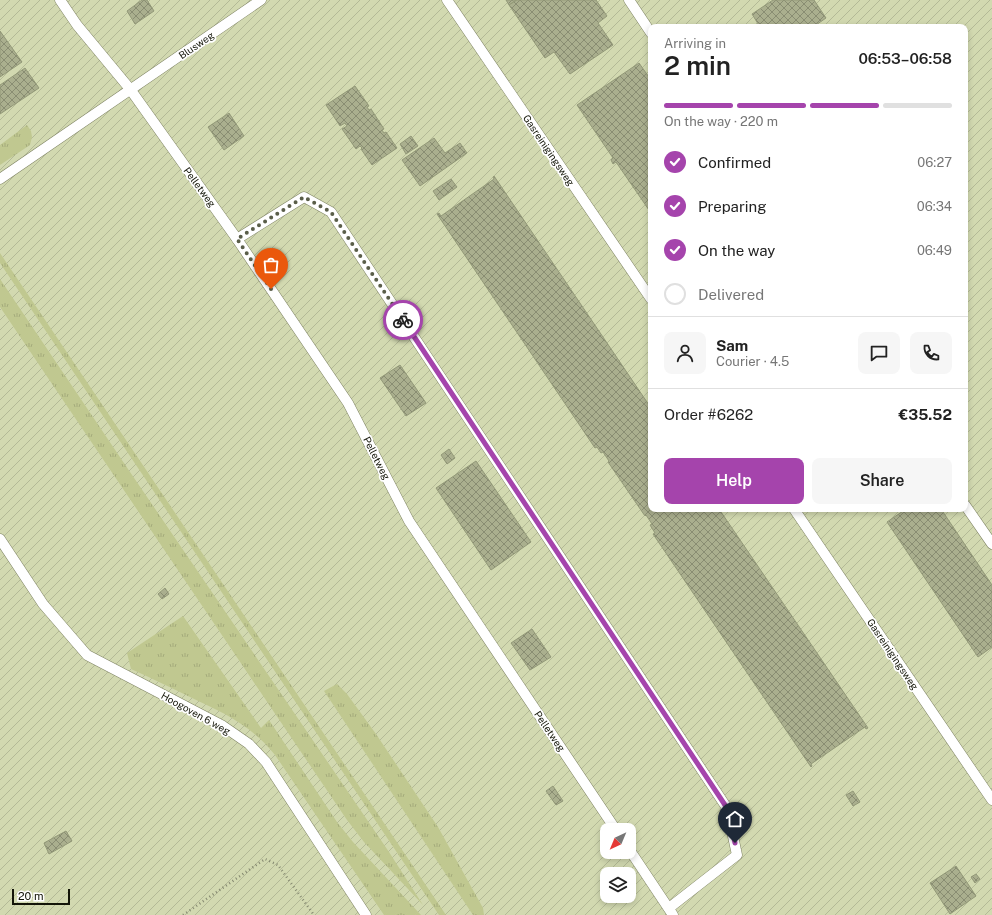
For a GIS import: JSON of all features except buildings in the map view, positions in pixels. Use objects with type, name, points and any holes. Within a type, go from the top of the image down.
[{"type":"lane","name":"Pelletweg","points":[[60,0],[77,25],[130,89],[237,239],[348,402],[409,521],[611,823]]},
{"type":"lane","name":"Blusweg","points":[[0,179],[261,0]]},
{"type":"lane","name":"Gasreinigingsweg","points":[[447,0],[648,295]]},
{"type":"lane","points":[[629,0],[648,28]]},
{"type":"lane","points":[[237,239],[304,197],[331,212],[727,808],[738,855],[671,911],[636,859]]},
{"type":"lane","points":[[968,509],[992,544]]},
{"type":"lane","name":"Gasreinigingsweg","points":[[796,512],[992,800]]},
{"type":"lane","name":"Hoogoven 6 weg","points":[[0,538],[43,604],[87,654],[223,726],[249,744],[266,762],[366,915]]},
{"type":"path","points":[[183,915],[265,859],[278,865],[314,915]]},
{"type":"shaded area","points":[[0,0],[992,0],[992,915],[0,915]]},
{"type":"green space","points":[[27,125],[31,131],[32,137],[30,145],[0,165],[0,145]]},
{"type":"green space","points":[[0,253],[446,915],[439,915],[0,263]]},
{"type":"green space","points":[[0,279],[389,852],[423,905],[364,842],[347,820],[0,307]]},
{"type":"green space","points":[[183,616],[261,728],[269,720],[337,822],[353,842],[421,915],[384,915],[275,755],[247,728],[226,714],[131,669],[127,653]]},
{"type":"green space","points":[[337,684],[347,694],[376,734],[438,827],[483,908],[484,915],[473,915],[324,691]]},
{"type":"way so far","points":[[271,289],[237,239],[304,197],[331,212],[403,320]]},
{"type":"route","points":[[403,320],[727,808],[735,843]]}]
